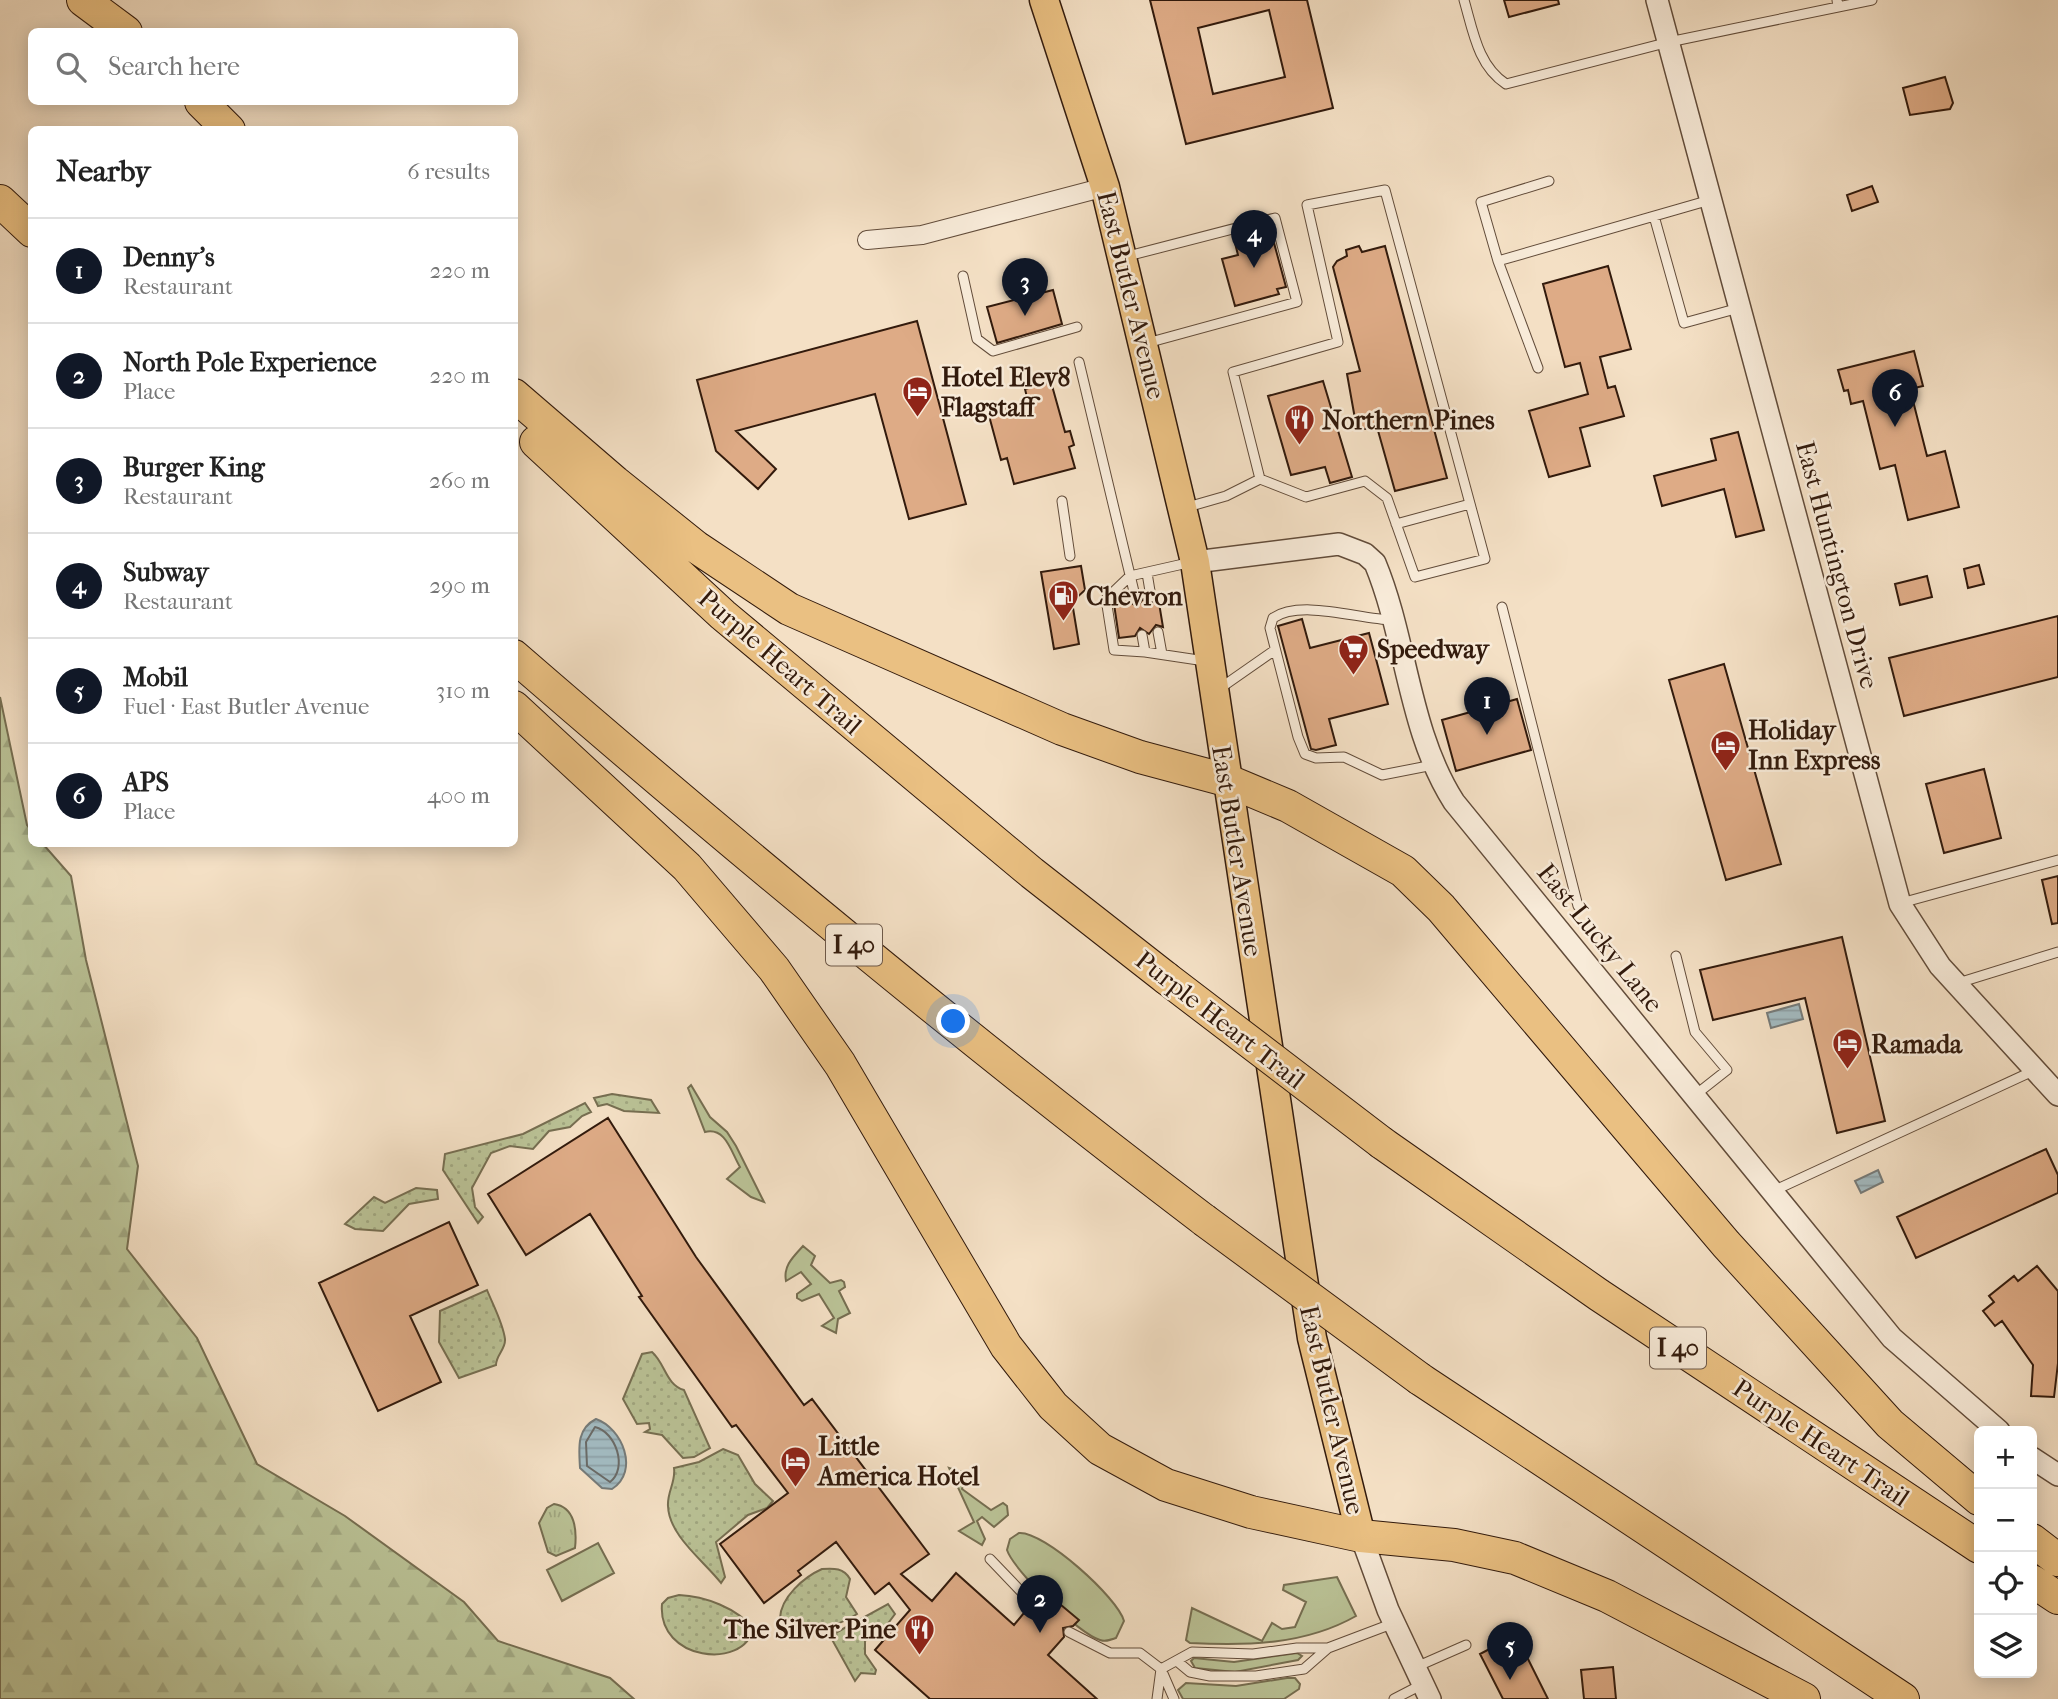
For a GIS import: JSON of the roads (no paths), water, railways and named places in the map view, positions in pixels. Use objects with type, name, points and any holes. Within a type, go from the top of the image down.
[{"type":"highway","points":[[81,0],[109,28]]},
{"type":"highway","points":[[81,0],[120,28]]},
{"type":"highway","points":[[184,105],[205,126]]},
{"type":"highway","points":[[204,105],[225,126]]},
{"type":"highway","points":[[0,201],[28,227]]},
{"type":"highway","points":[[518,398],[696,547],[789,609],[1062,729],[1140,757],[1226,780],[1288,806],[1403,871],[1441,908],[1726,1244],[1890,1424],[1974,1495]]},
{"type":"highway","name":"Purple Heart Trail","points":[[518,427],[723,615],[1032,873],[1381,1143],[1599,1295],[1974,1544]]},
{"type":"highway","name":"I 40","points":[[518,659],[728,841],[868,957],[968,1038],[1204,1220],[1420,1379],[1903,1699]]},
{"type":"highway","points":[[518,711],[687,867],[774,969],[847,1075],[1006,1346],[1053,1406],[1100,1449],[1166,1485],[1240,1509],[1361,1535],[1454,1545],[1515,1558],[1607,1596],[1804,1699]]},
{"type":"highway","points":[[2037,1545],[2058,1560]]},
{"type":"highway","points":[[2037,1584],[2058,1598]]},
{"type":"main road","name":"East Butler Avenue","points":[[1044,0],[1105,187],[1195,562],[1312,1338],[1361,1535]]},
{"type":"street","name":"East Huntington Drive","points":[[1657,0],[1900,904],[1940,966],[2058,1095]]},
{"type":"street","points":[[867,240],[922,235],[1105,187]]},
{"type":"street","name":"East Lucky Lane","points":[[1195,562],[1325,545],[1353,548],[1375,563],[1433,765],[1454,802],[1892,1338],[1993,1426]]},
{"type":"street","points":[[2037,1461],[2056,1471]]},
{"type":"street","name":"East Butler Avenue","points":[[1361,1535],[1394,1623],[1423,1684]]},
{"type":"lane","points":[[1464,0],[1478,47],[1491,74],[1506,84],[1669,42],[1838,3],[1872,0]]},
{"type":"lane","points":[[1538,368],[1499,261],[1481,202],[1549,181]]},
{"type":"lane","points":[[1182,508],[1226,496],[1260,479],[1306,497],[1365,481],[1387,498],[1415,577],[1485,559],[1385,190],[1307,205],[1338,342],[1233,372],[1260,479]]},
{"type":"lane","points":[[1499,261],[1710,200]]},
{"type":"lane","points":[[1654,216],[1684,323],[1739,308]]},
{"type":"lane","points":[[1122,257],[1275,218],[1297,302],[1143,344]]},
{"type":"lane","points":[[963,276],[977,339],[993,351],[1077,327]]},
{"type":"lane","points":[[1079,362],[1136,600]]},
{"type":"lane","points":[[1062,501],[1070,556]]},
{"type":"lane","points":[[1396,524],[1470,503]]},
{"type":"lane","points":[[1195,562],[1130,576],[1106,600],[1114,650],[1209,661]]},
{"type":"lane","points":[[1147,573],[1151,597]]},
{"type":"lane","points":[[1502,607],[1578,906]]},
{"type":"lane","points":[[1392,620],[1367,619],[1324,610],[1281,612],[1273,618],[1270,628],[1298,737],[1306,754],[1316,758],[1344,757],[1382,775],[1433,765]]},
{"type":"lane","points":[[1158,632],[1162,654]]},
{"type":"lane","points":[[1142,635],[1145,652]]},
{"type":"lane","points":[[1214,693],[1275,650]]},
{"type":"lane","points":[[1900,904],[2058,860]]},
{"type":"lane","points":[[1956,984],[2058,952]]},
{"type":"lane","points":[[1676,956],[1695,1032],[1727,1070],[1694,1096]]},
{"type":"lane","points":[[1772,1191],[2035,1070]]},
{"type":"lane","points":[[990,1559],[1032,1603]]},
{"type":"lane","points":[[1178,1662],[1190,1672],[1210,1676],[1256,1676],[1304,1669],[1328,1648],[1394,1623]]},
{"type":"lane","points":[[1069,1632],[1110,1653],[1140,1653],[1161,1669],[1174,1699]]},
{"type":"lane","points":[[1394,1699],[1423,1684],[1466,1645]]},
{"type":"lane","points":[[1161,1669],[1192,1652],[1253,1654],[1297,1648],[1328,1648]]},
{"type":"lane","points":[[1157,1699],[1161,1669]]},
{"type":"water","points":[[1799,1004],[1803,1019],[1771,1028],[1767,1013]]},
{"type":"water","points":[[1878,1170],[1883,1182],[1861,1193],[1855,1181]]},
{"type":"water","points":[[596,1419],[613,1431],[624,1451],[625,1472],[612,1489],[602,1488],[580,1468],[579,1447],[582,1434]]},
{"type":"place","name":"Subway","points":[[1254,268]]},
{"type":"place","name":"Burger King","points":[[1025,316]]},
{"type":"place","name":"Hotel Elev8 Flagstaff","points":[[918,419]]},
{"type":"place","name":"APS","points":[[1895,427]]},
{"type":"place","name":"Northern Pines","points":[[1299,447]]},
{"type":"place","name":"Chevron","points":[[1063,623]]},
{"type":"place","name":"Speedway","points":[[1354,676]]},
{"type":"place","name":"Denny's","points":[[1487,735]]},
{"type":"place","name":"Holiday Inn Express","points":[[1725,772]]},
{"type":"place","name":"Ramada","points":[[1848,1071]]},
{"type":"place","name":"Little America Hotel","points":[[795,1488]]},
{"type":"place","name":"North Pole Experience","points":[[1040,1633]]},
{"type":"place","name":"The Silver Pine","points":[[919,1656]]},
{"type":"place","name":"Mobil","points":[[1510,1680]]}]
